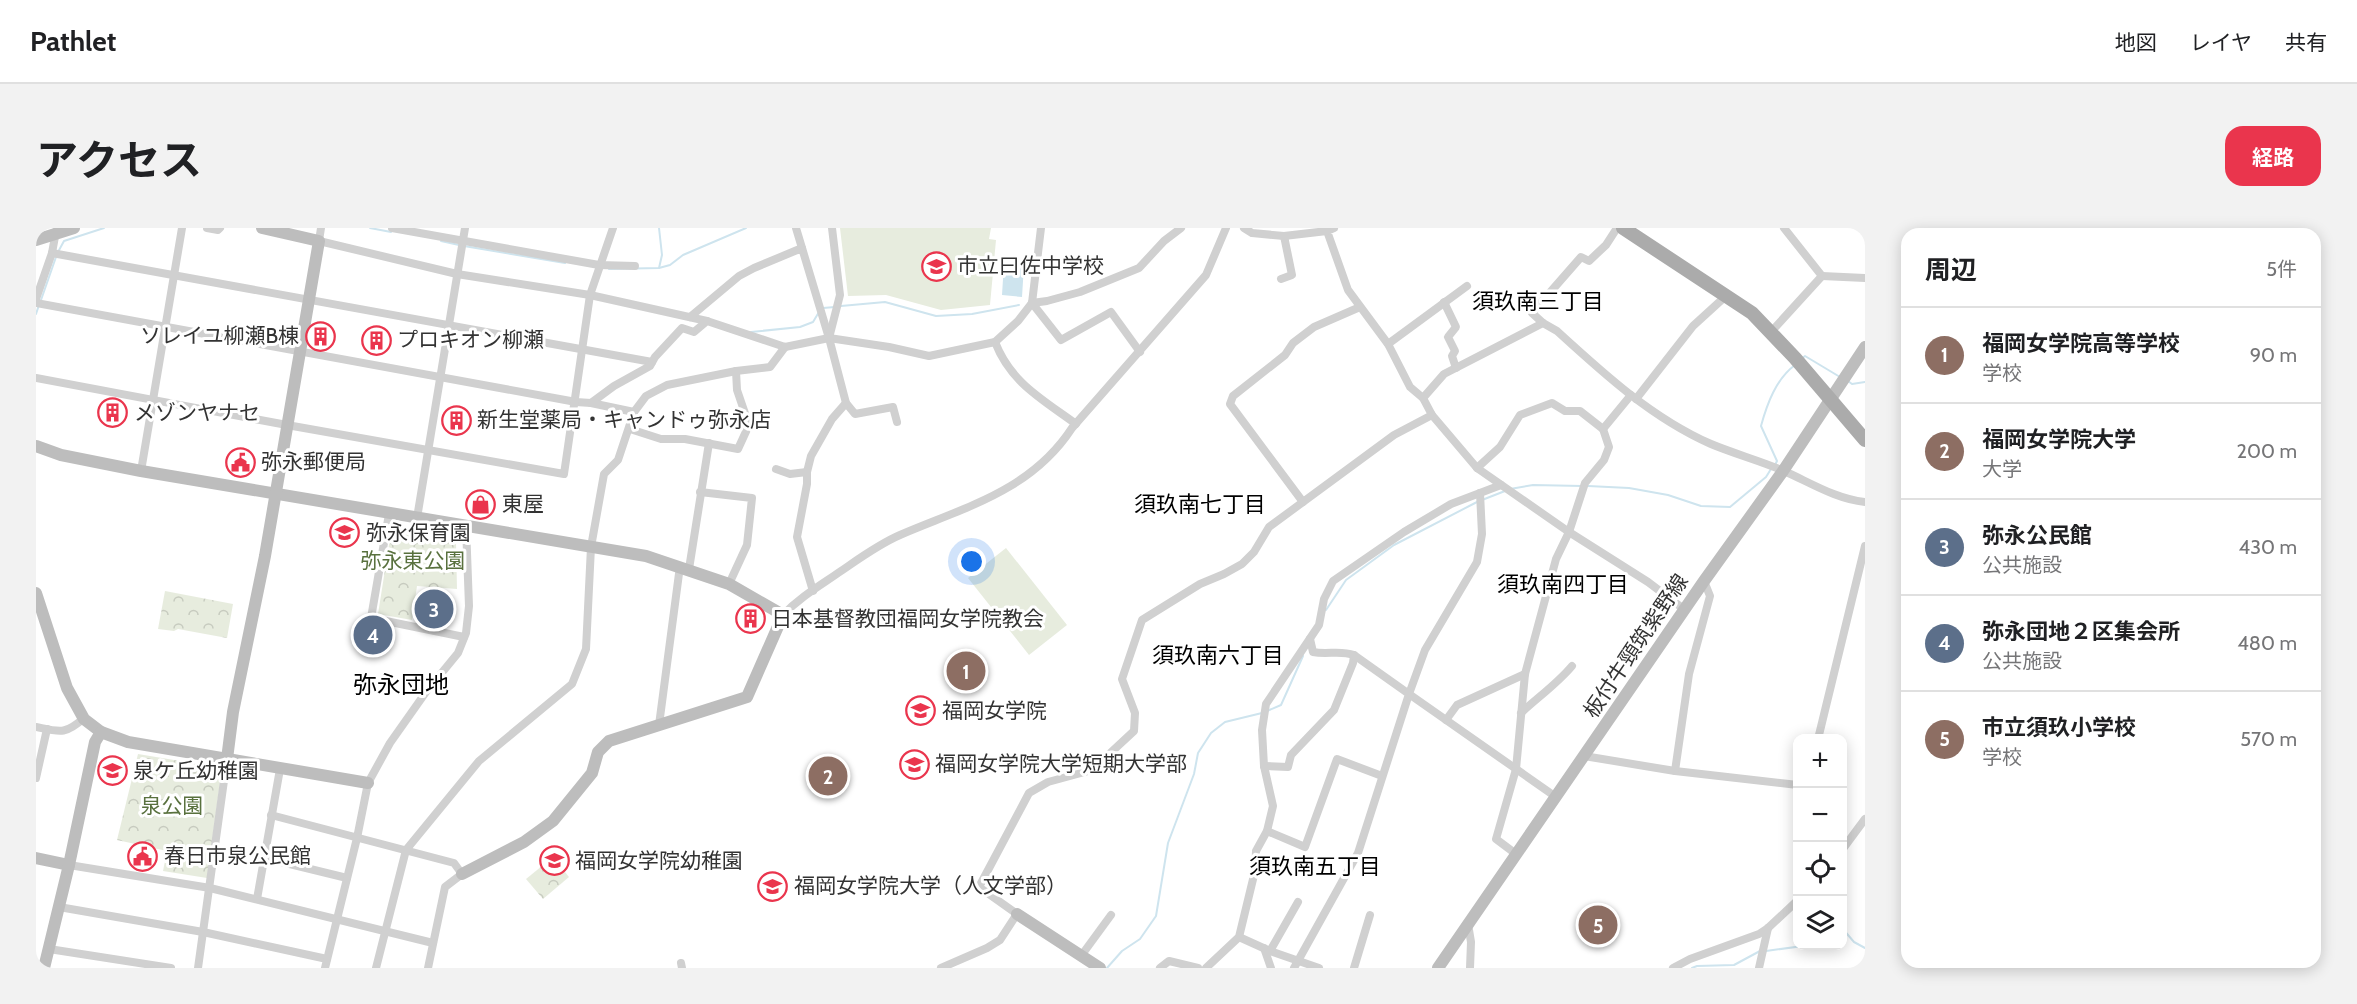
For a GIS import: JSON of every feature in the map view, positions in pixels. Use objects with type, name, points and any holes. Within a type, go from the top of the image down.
[{"type":"main road","points":[[1623,228],[1752,313],[1865,440]]},
{"type":"street","points":[[36,240],[56,231],[74,228]]},
{"type":"street","points":[[141,471],[183,228]]},
{"type":"street","points":[[207,228],[218,230],[220,228]]},
{"type":"street","points":[[262,228],[457,274],[590,295],[690,317],[785,347],[829,338],[929,356],[995,342],[1018,321],[1032,303],[1041,228]]},
{"type":"street","points":[[198,968],[233,712],[275,495],[321,228]]},
{"type":"street","points":[[392,228],[598,268],[635,266]]},
{"type":"street","points":[[417,518],[465,228]]},
{"type":"street","points":[[36,378],[564,474],[590,295],[613,228]]},
{"type":"street","points":[[795,228],[846,402],[855,414],[893,407],[897,422]]},
{"type":"street","points":[[829,338],[840,295],[832,228]]},
{"type":"street","points":[[1032,303],[1080,292],[1139,268],[1164,241],[1181,228]]},
{"type":"street","points":[[428,968],[445,887],[462,874],[524,842],[553,821],[592,772],[598,752],[609,741],[747,697],[783,615],[795,603],[897,536],[989,499],[1026,477],[1059,448],[1076,424],[1206,275],[1226,228]]},
{"type":"street","points":[[1244,228],[1252,233],[1284,236],[1331,230],[1348,290],[1388,344],[1410,387],[1423,398],[1432,415],[1477,468],[1569,532],[1648,582],[1685,610]]},
{"type":"street","points":[[1617,228],[1606,245],[1589,261],[1581,257],[1532,313],[1557,331],[1634,397],[1676,425],[1711,444],[1783,471],[1846,500],[1865,502]]},
{"type":"street","points":[[1784,228],[1822,276],[1865,278]]},
{"type":"street","points":[[56,231],[57,254],[39,303],[300,353],[634,412]]},
{"type":"street","points":[[1281,279],[1292,275],[1284,236]]},
{"type":"street","points":[[690,317],[739,276],[802,248]]},
{"type":"street","points":[[57,254],[652,362]]},
{"type":"street","points":[[1771,332],[1822,276]]},
{"type":"street","points":[[1388,344],[1467,286]]},
{"type":"street","points":[[1603,429],[1634,397],[1693,326],[1727,295]]},
{"type":"street","points":[[1444,302],[1456,327],[1448,337],[1455,351],[1452,356],[1456,368]]},
{"type":"street","points":[[1032,303],[1062,340],[1111,312],[1140,352]]},
{"type":"street","points":[[1303,502],[1230,404],[1233,396],[1285,355],[1293,343],[1314,327],[1360,307]]},
{"type":"street","points":[[591,403],[614,386],[650,366],[655,357],[682,328],[694,332],[707,321]]},
{"type":"street","points":[[1423,398],[1444,374],[1543,323]]},
{"type":"street","points":[[995,342],[1002,361],[1016,379],[1076,424]]},
{"type":"street","points":[[376,968],[406,850],[479,761],[572,684],[586,649],[591,547],[604,474],[618,460],[634,412],[646,396],[667,385],[736,371],[770,367],[785,347]]},
{"type":"street","name":"板付牛頸筑紫野線","points":[[1438,968],[1704,581],[1783,471],[1830,399],[1861,362],[1865,347]]},
{"type":"street","points":[[630,429],[661,439],[685,439],[738,449],[749,425],[737,390],[736,371]]},
{"type":"street","points":[[813,591],[797,537],[807,484],[807,472],[811,456],[832,419],[846,402]]},
{"type":"street","points":[[1477,468],[1500,447],[1520,415],[1552,403],[1565,411],[1580,411],[1603,429],[1609,447],[1604,460],[1585,483],[1569,532],[1556,559],[1525,674],[1516,769],[1496,839],[1516,854]]},
{"type":"street","points":[[1100,968],[979,887],[1029,793],[1048,782],[1092,770],[1134,731],[1135,714],[1122,679],[1142,620],[1200,584],[1242,564],[1254,552],[1269,527],[1394,435],[1432,415]]},
{"type":"street","points":[[659,725],[684,567],[709,443]]},
{"type":"street","points":[[36,446],[61,455],[141,471],[646,556],[729,584],[783,615]]},
{"type":"street","points":[[776,469],[790,474],[807,472]]},
{"type":"street","points":[[1206,968],[1239,937],[1255,871],[1256,851],[1267,831],[1273,806],[1264,766],[1262,730],[1266,704],[1319,625],[1324,600],[1333,581],[1404,532],[1451,504],[1501,485]]},
{"type":"street","points":[[700,492],[752,498],[747,545],[729,584]]},
{"type":"street","points":[[1296,964],[1358,853],[1425,650],[1477,562],[1482,534],[1480,493]]},
{"type":"street","points":[[389,514],[371,618],[464,637]]},
{"type":"street","points":[[59,907],[203,932],[326,964],[368,783],[390,743],[417,704],[458,653],[464,637],[469,606],[466,526]]},
{"type":"street","points":[[1819,734],[1865,546]]},
{"type":"street","points":[[1675,771],[1689,674],[1710,596],[1704,581]]},
{"type":"street","points":[[36,593],[67,688],[84,718],[101,732],[128,742],[368,783]]},
{"type":"street","points":[[1310,639],[1313,652],[1322,654],[1343,651],[1354,655],[1556,797]]},
{"type":"street","points":[[1264,766],[1288,767],[1291,755],[1334,710],[1354,655]]},
{"type":"street","points":[[1521,713],[1560,680],[1572,666]]},
{"type":"street","points":[[1446,720],[1458,705],[1525,674]]},
{"type":"street","points":[[36,727],[62,732],[70,730],[84,718]]},
{"type":"street","points":[[36,774],[47,729]]},
{"type":"street","points":[[44,968],[95,742],[101,732]]},
{"type":"street","points":[[1584,756],[1675,771],[1793,785]]},
{"type":"street","points":[[1267,831],[1305,847],[1337,759],[1382,776]]},
{"type":"street","points":[[257,899],[280,769]]},
{"type":"street","points":[[271,815],[454,863],[462,874]]},
{"type":"street","points":[[1847,838],[1865,819]]},
{"type":"street","points":[[36,858],[210,888],[433,943]]},
{"type":"street","points":[[265,858],[347,878]]},
{"type":"street","points":[[1271,968],[1267,950],[1298,902]]},
{"type":"street","points":[[1673,968],[1690,959],[1759,934],[1793,904]]},
{"type":"street","points":[[941,968],[1000,940],[1017,914]]},
{"type":"street","points":[[1081,956],[1111,915]]},
{"type":"street","points":[[1354,968],[1370,915]]},
{"type":"street","points":[[1468,924],[1471,942],[1470,968]]},
{"type":"street","points":[[1759,968],[1768,928]]},
{"type":"street","points":[[1239,937],[1296,964],[1319,968]]},
{"type":"street","points":[[49,949],[171,968]]},
{"type":"street","points":[[1160,968],[1169,961],[1198,968]]},
{"type":"green space","name":"市立曰佐中学校","points":[[840,228],[991,228],[989,239],[996,240],[990,305],[941,310],[886,295],[848,296]]},
{"type":"green space","name":"弥永東公園","points":[[391,532],[456,543],[457,589],[417,586],[412,620],[378,614]]},
{"type":"green space","points":[[1006,548],[1067,625],[1029,655],[968,578]]},
{"type":"green space","points":[[165,591],[233,604],[227,638],[178,629],[174,631],[158,629]]},
{"type":"green space","name":"泉公園","points":[[138,754],[222,768],[207,878],[163,871],[167,851],[117,840]]},
{"type":"green space","points":[[553,857],[569,877],[543,899],[526,879]]},
{"type":"water","points":[[1004,263],[1024,265],[1022,297],[1002,295]]},
{"type":"waterway","points":[[58,252],[64,241],[104,228]]},
{"type":"waterway","points":[[370,228],[391,232]]},
{"type":"waterway","points":[[609,269],[659,268],[662,255],[659,228]]},
{"type":"waterway","points":[[659,268],[670,265],[683,255],[746,228]]},
{"type":"waterway","points":[[441,241],[459,245]]},
{"type":"waterway","points":[[464,246],[565,263]]},
{"type":"waterway","points":[[41,300],[56,257]]},
{"type":"waterway","points":[[841,306],[885,302],[936,316],[972,314],[1019,305]]},
{"type":"waterway","points":[[36,314],[39,305]]},
{"type":"waterway","points":[[823,308],[835,307]]},
{"type":"waterway","points":[[751,332],[800,327],[813,322],[819,312]]},
{"type":"waterway","points":[[1801,359],[1805,356],[1840,377]]},
{"type":"waterway","points":[[1775,465],[1777,461],[1761,426],[1777,385],[1795,365]]},
{"type":"waterway","points":[[1848,381],[1852,384],[1865,382]]},
{"type":"waterway","points":[[1588,486],[1629,488],[1668,495],[1701,506],[1730,507],[1766,477],[1771,469]]},
{"type":"waterway","points":[[1510,489],[1533,485],[1582,486]]},
{"type":"waterway","points":[[1482,500],[1505,491]]},
{"type":"waterway","points":[[1326,610],[1346,580],[1394,545],[1477,502]]},
{"type":"waterway","points":[[1267,711],[1281,705],[1303,656]]},
{"type":"waterway","points":[[1107,968],[1122,951],[1140,939],[1156,916],[1168,843],[1194,774],[1198,753],[1211,733],[1225,722],[1262,713]]},
{"type":"waterway","points":[[1847,934],[1854,942],[1865,948]]},
{"type":"waterway","points":[[1766,951],[1793,947]]},
{"type":"waterway","points":[[1692,968],[1734,965],[1760,951]]},
{"type":"place","name":"市立曰佐中学校","points":[[936,266]]},
{"type":"place","name":"ソレイユ柳瀬B棟","points":[[320,336]]},
{"type":"place","name":"プロキオン柳瀬","points":[[376,340]]},
{"type":"place","name":"メゾンヤナセ","points":[[113,413]]},
{"type":"place","name":"新生堂薬局・キャンドゥ弥永店","points":[[456,420]]},
{"type":"place","name":"弥永郵便局","points":[[240,462]]},
{"type":"place","name":"東屋","points":[[481,504]]},
{"type":"place","name":"弥永保育園","points":[[345,533]]},
{"type":"place","name":"弥永公民館","points":[[434,609]]},
{"type":"place","name":"日本基督教団福岡女学院教会","points":[[750,619]]},
{"type":"place","name":"弥永団地２区集会所","points":[[373,635]]},
{"type":"place","name":"福岡女学院高等学校","points":[[966,671]]},
{"type":"place","name":"福岡女学院","points":[[921,711]]},
{"type":"place","name":"福岡女学院大学短期大学部","points":[[914,764]]},
{"type":"place","name":"泉ケ丘幼稚園","points":[[112,771]]},
{"type":"place","name":"福岡女学院大学","points":[[828,776]]},
{"type":"place","name":"春日市泉公民館","points":[[143,856]]},
{"type":"place","name":"福岡女学院幼稚園","points":[[554,861]]},
{"type":"place","name":"福岡女学院大学（人文学部）","points":[[773,886]]},
{"type":"place","name":"市立須玖小学校","points":[[1598,925]]},
{"type":"district","name":"須玖南三丁目","points":[[1538,301]]},
{"type":"district","name":"須玖南七丁目","points":[[1200,504]]},
{"type":"district","name":"須玖南四丁目","points":[[1563,584]]},
{"type":"district","name":"須玖南六丁目","points":[[1218,655]]},
{"type":"district","name":"弥永団地","points":[[401,685]]},
{"type":"district","name":"須玖南五丁目","points":[[1315,866]]}]
